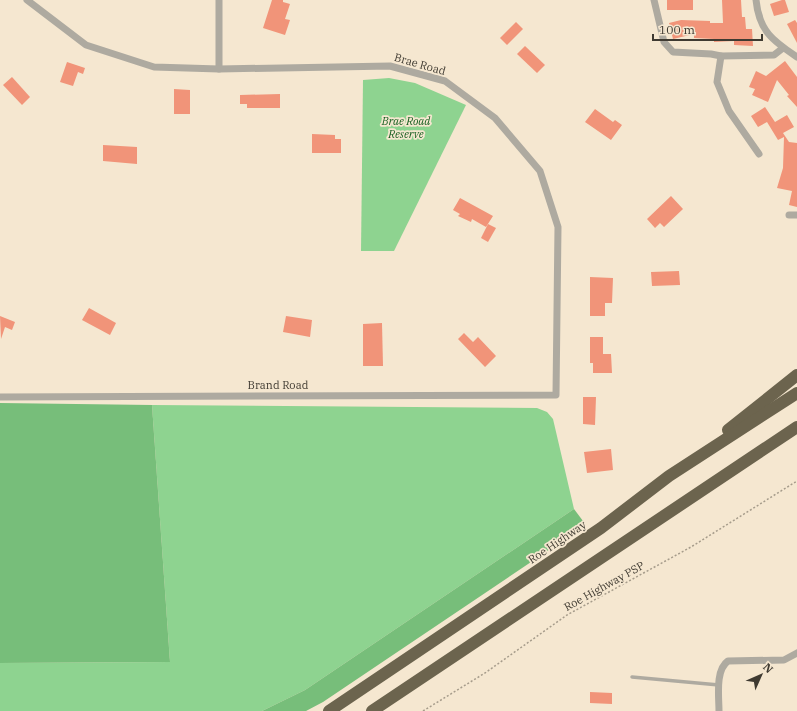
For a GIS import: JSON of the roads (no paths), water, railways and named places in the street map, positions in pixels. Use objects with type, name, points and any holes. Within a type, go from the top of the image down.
[{"type":"highway","points":[[668,476],[797,375]]},
{"type":"highway","name":"Roe Highway","points":[[329,711],[601,528],[668,476],[797,393]]},
{"type":"highway","points":[[372,711],[797,427]]},
{"type":"highway","points":[[774,443],[797,431]]},
{"type":"street","name":"Brae Road","points":[[27,0],[86,45],[154,68],[219,69],[390,66],[445,81],[495,118],[540,171],[558,228],[556,395]]},
{"type":"street","points":[[219,0],[219,69]]},
{"type":"street","points":[[654,0],[664,42],[670,50],[677,53],[711,54],[721,56],[774,55],[783,48]]},
{"type":"street","points":[[756,0],[762,25],[771,38],[797,57]]},
{"type":"street","points":[[721,56],[717,82],[729,111],[759,154]]},
{"type":"street","points":[[788,215],[797,215]]},
{"type":"street","name":"Brand Road","points":[[0,397],[556,395]]},
{"type":"street","points":[[719,711],[719,686],[723,667],[728,661],[784,660],[797,653]]},
{"type":"lane","points":[[632,677],[719,686]]},
{"type":"park label","name":"Brae Road Reserve","points":[[406,127]]}]
